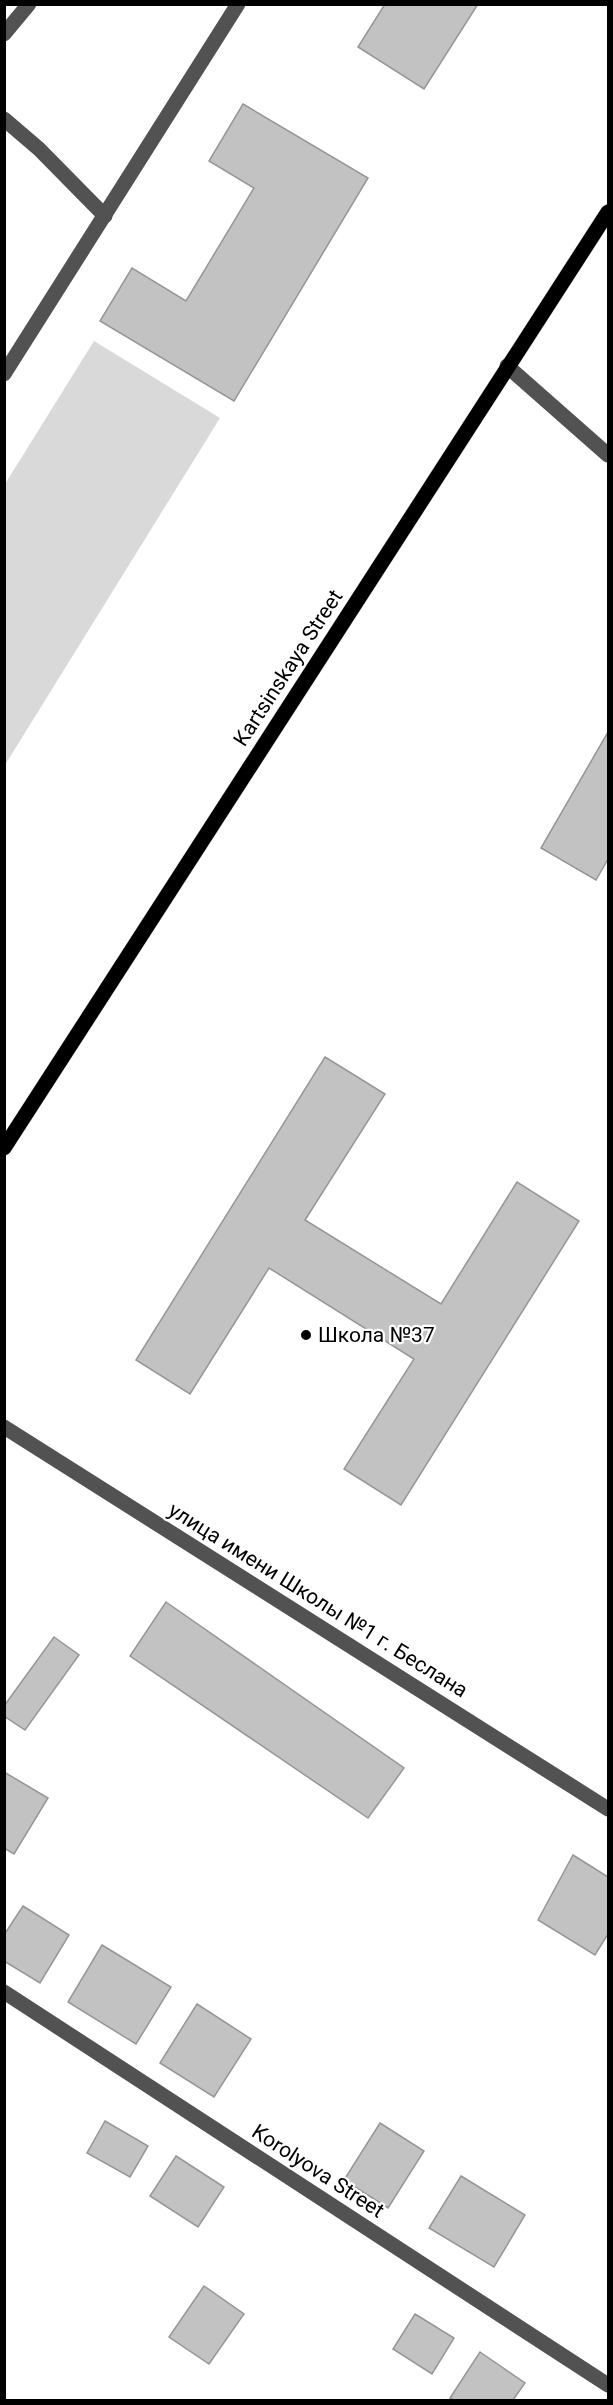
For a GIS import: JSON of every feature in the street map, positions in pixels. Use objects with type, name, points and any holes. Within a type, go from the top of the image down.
[{"type":"main road","name":"Kartsinskaya Street","points":[[4,1148],[507,366],[609,212]]},
{"type":"street","points":[[4,34],[29,4]]},
{"type":"street","points":[[4,374],[238,4]]},
{"type":"street","points":[[4,119],[39,149],[105,216]]},
{"type":"street","points":[[507,366],[609,455]]},
{"type":"street","name":"улица имени Школы №1 г. Беслана","points":[[4,1427],[609,1809]]},
{"type":"street","name":"Korolyova Street","points":[[4,1992],[609,2385]]},
{"type":"shaded area","points":[[94,341],[220,418],[5,765],[5,484]]},
{"type":"building","points":[[385,4],[478,4],[424,89],[358,47]]},
{"type":"building","points":[[243,104],[368,178],[234,401],[100,321],[132,268],[186,301],[254,188],[209,161]]},
{"type":"building","points":[[608,732],[608,859],[596,880],[541,848]]},
{"type":"building","points":[[325,1057],[385,1094],[305,1220],[441,1304],[517,1182],[579,1221],[401,1505],[344,1469],[414,1359],[269,1268],[190,1394],[136,1360]]},
{"type":"building","points":[[166,1602],[404,1768],[368,1818],[130,1656]]},
{"type":"building","points":[[54,1637],[79,1655],[25,1730],[4,1716],[4,1706]]},
{"type":"building","points":[[4,1772],[48,1798],[14,1854],[4,1848]]},
{"type":"building","points":[[573,1855],[608,1877],[608,1934],[595,1955],[538,1920]]},
{"type":"building","points":[[23,1906],[69,1935],[40,1983],[4,1961],[4,1935]]},
{"type":"building","points":[[102,1945],[171,1987],[136,2044],[68,2002]]},
{"type":"building","points":[[197,2004],[251,2039],[214,2097],[160,2063]]},
{"type":"building","points":[[105,2121],[148,2146],[130,2177],[87,2153]]},
{"type":"building","points":[[380,2123],[424,2151],[388,2208],[344,2180]]},
{"type":"building","points":[[176,2156],[224,2187],[198,2227],[150,2196]]},
{"type":"building","points":[[461,2176],[525,2215],[494,2267],[429,2228]]},
{"type":"building","points":[[204,2286],[244,2314],[209,2364],[169,2337]]},
{"type":"building","points":[[415,2314],[454,2338],[432,2374],[393,2349]]},
{"type":"building","points":[[480,2352],[525,2383],[513,2400],[454,2400],[450,2398]]},
{"type":"place","name":"Школа №37","points":[[306,1335]]}]
